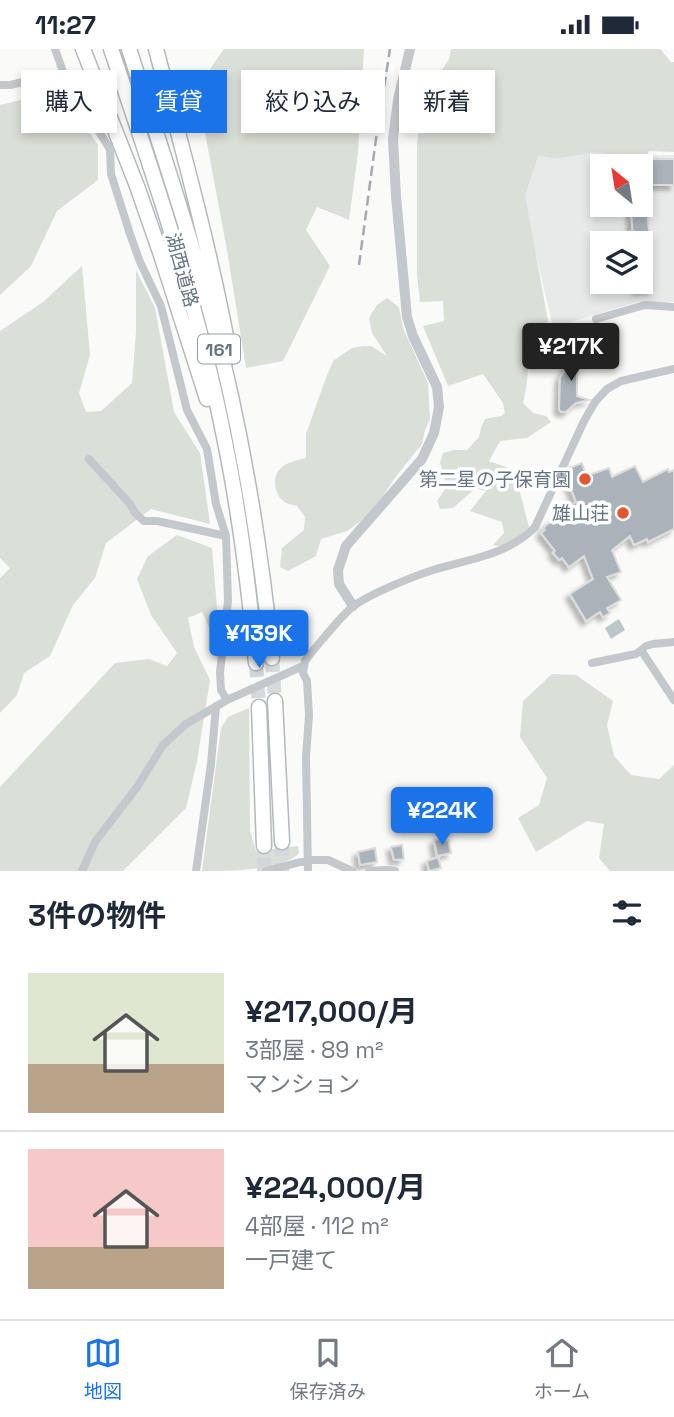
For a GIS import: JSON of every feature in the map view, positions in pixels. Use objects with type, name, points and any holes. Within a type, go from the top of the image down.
[{"type":"highway","points":[[83,49],[161,255],[234,491]]},
{"type":"highway","name":"湖西道路","points":[[111,49],[176,248],[216,397],[247,572],[256,663]]},
{"type":"highway","name":"湖西道路","points":[[129,49],[174,187],[230,393],[261,558],[272,658]]},
{"type":"highway","points":[[156,49],[223,316],[243,457]]},
{"type":"highway","points":[[275,701],[282,842]]},
{"type":"highway","points":[[259,707],[264,846]]},
{"type":"street","points":[[55,49],[62,70]]},
{"type":"street","points":[[353,606],[339,584],[338,570],[346,546],[422,459],[434,433],[439,407],[437,387],[407,317],[399,242],[393,139],[398,100],[410,49]]},
{"type":"street","points":[[0,85],[21,83]]},
{"type":"street","points":[[100,133],[110,149],[111,174],[140,262],[161,306],[187,410],[206,449],[216,504],[226,537],[228,601],[220,672],[221,689],[227,700]]},
{"type":"street","points":[[596,319],[645,305],[674,307]]},
{"type":"street","points":[[308,871],[306,757],[309,715],[307,681],[303,666],[311,653],[353,606],[408,580],[504,549],[525,537],[535,527],[595,402],[607,389],[621,381],[674,369]]},
{"type":"street","points":[[89,459],[144,521],[157,521],[226,537]]},
{"type":"street","points":[[592,663],[636,654],[653,644],[674,642]]},
{"type":"street","points":[[641,650],[674,700]]},
{"type":"street","points":[[82,871],[95,842],[137,787],[163,745],[186,724],[216,706],[303,666]]},
{"type":"street","points":[[196,871],[216,706]]},
{"type":"street","points":[[266,871],[308,860],[328,860],[352,871]]},
{"type":"street","points":[[369,871],[389,871]]},
{"type":"shaded area","points":[[224,49],[364,49],[363,70],[241,70],[241,133],[359,133],[349,220],[317,207],[306,230],[330,266],[283,361],[246,368],[205,133],[227,133],[227,70],[210,70]]},
{"type":"shaded area","points":[[451,49],[660,49],[674,62],[674,152],[594,152],[557,158],[538,156],[525,195],[548,321],[529,348],[523,403],[533,413],[546,416],[551,422],[527,438],[500,441],[489,461],[514,470],[529,527],[502,547],[493,545],[504,533],[502,522],[470,511],[486,491],[476,488],[453,508],[440,509],[437,501],[447,486],[440,463],[443,453],[467,450],[479,437],[485,419],[505,413],[503,403],[483,374],[448,386],[423,326],[444,321],[443,301],[420,302],[417,274],[419,133],[495,133],[495,70],[442,70],[449,59]]},
{"type":"shaded area","points":[[21,100],[21,133],[90,133],[98,145],[98,180],[57,211],[31,266],[0,295],[0,105]]},
{"type":"shaded area","points":[[539,149],[625,151],[626,154],[590,154],[590,217],[653,217],[653,155],[674,155],[674,302],[637,302],[553,327],[521,192]]},
{"type":"shaded area","points":[[82,266],[90,355],[79,393],[86,412],[101,411],[132,383],[136,332],[136,270],[155,308],[174,412],[200,453],[210,524],[151,509],[106,543],[95,578],[73,605],[50,656],[24,673],[17,695],[0,713],[0,578],[10,568],[0,558],[0,331],[43,302]]},
{"type":"shaded area","points":[[387,298],[399,307],[403,328],[428,383],[430,419],[422,444],[362,520],[347,531],[321,539],[316,556],[288,571],[280,567],[282,548],[304,530],[305,517],[297,506],[286,503],[279,496],[276,487],[277,473],[285,465],[306,458],[306,434],[333,361],[352,348],[364,346],[371,346],[387,356],[372,333],[369,318],[377,305]]},
{"type":"shaded area","points":[[177,535],[212,548],[217,608],[214,638],[202,612],[188,618],[194,647],[210,680],[197,761],[186,808],[123,871],[0,871],[0,787],[115,663],[149,659],[167,666],[177,653],[151,615],[137,579],[148,556]]},
{"type":"shaded area","points":[[619,619],[625,630],[611,639],[605,628]]},
{"type":"shaded area","points":[[552,674],[576,675],[613,701],[607,725],[614,756],[631,775],[659,779],[674,765],[674,871],[610,871],[599,858],[604,824],[587,821],[536,852],[518,818],[539,805],[547,778],[520,737],[523,701]]},
{"type":"shaded area","points":[[249,708],[250,831],[256,851],[298,846],[299,853],[291,859],[268,867],[202,871],[221,728],[228,717]]},
{"type":"building","points":[[653,159],[674,159],[674,185],[653,185]]},
{"type":"building","points":[[632,217],[648,217],[649,231],[632,231]]},
{"type":"building","points":[[583,347],[589,350],[585,359],[577,365],[577,396],[589,400],[576,403],[566,412],[562,412],[559,410],[560,378],[578,350]]},
{"type":"building","points":[[582,463],[586,476],[609,468],[612,477],[635,466],[643,482],[668,469],[669,472],[674,470],[674,529],[648,542],[647,539],[634,545],[630,536],[612,550],[621,572],[607,577],[621,600],[607,608],[610,613],[603,617],[600,612],[586,621],[570,594],[593,579],[584,556],[569,567],[562,558],[559,560],[553,553],[555,551],[541,533],[545,530],[543,528],[576,502],[566,476],[570,468]]},
{"type":"building","points":[[445,838],[451,853],[437,856],[434,840]]},
{"type":"building","points":[[402,845],[404,859],[394,860],[391,847]]},
{"type":"building","points":[[375,848],[377,862],[360,865],[358,852]]},
{"type":"building","points":[[438,857],[441,868],[429,871],[427,861]]},
{"type":"tunnel","points":[[272,658],[275,701]]},
{"type":"tunnel","points":[[256,663],[259,707]]},
{"type":"tunnel","points":[[282,842],[282,871]]},
{"type":"tunnel","points":[[264,846],[264,871]]},
{"type":"railway","points":[[359,265],[390,49]]},
{"type":"place","name":"第二星の子保育園","points":[[585,479]]},
{"type":"place","name":"雄山荘","points":[[623,513]]}]
